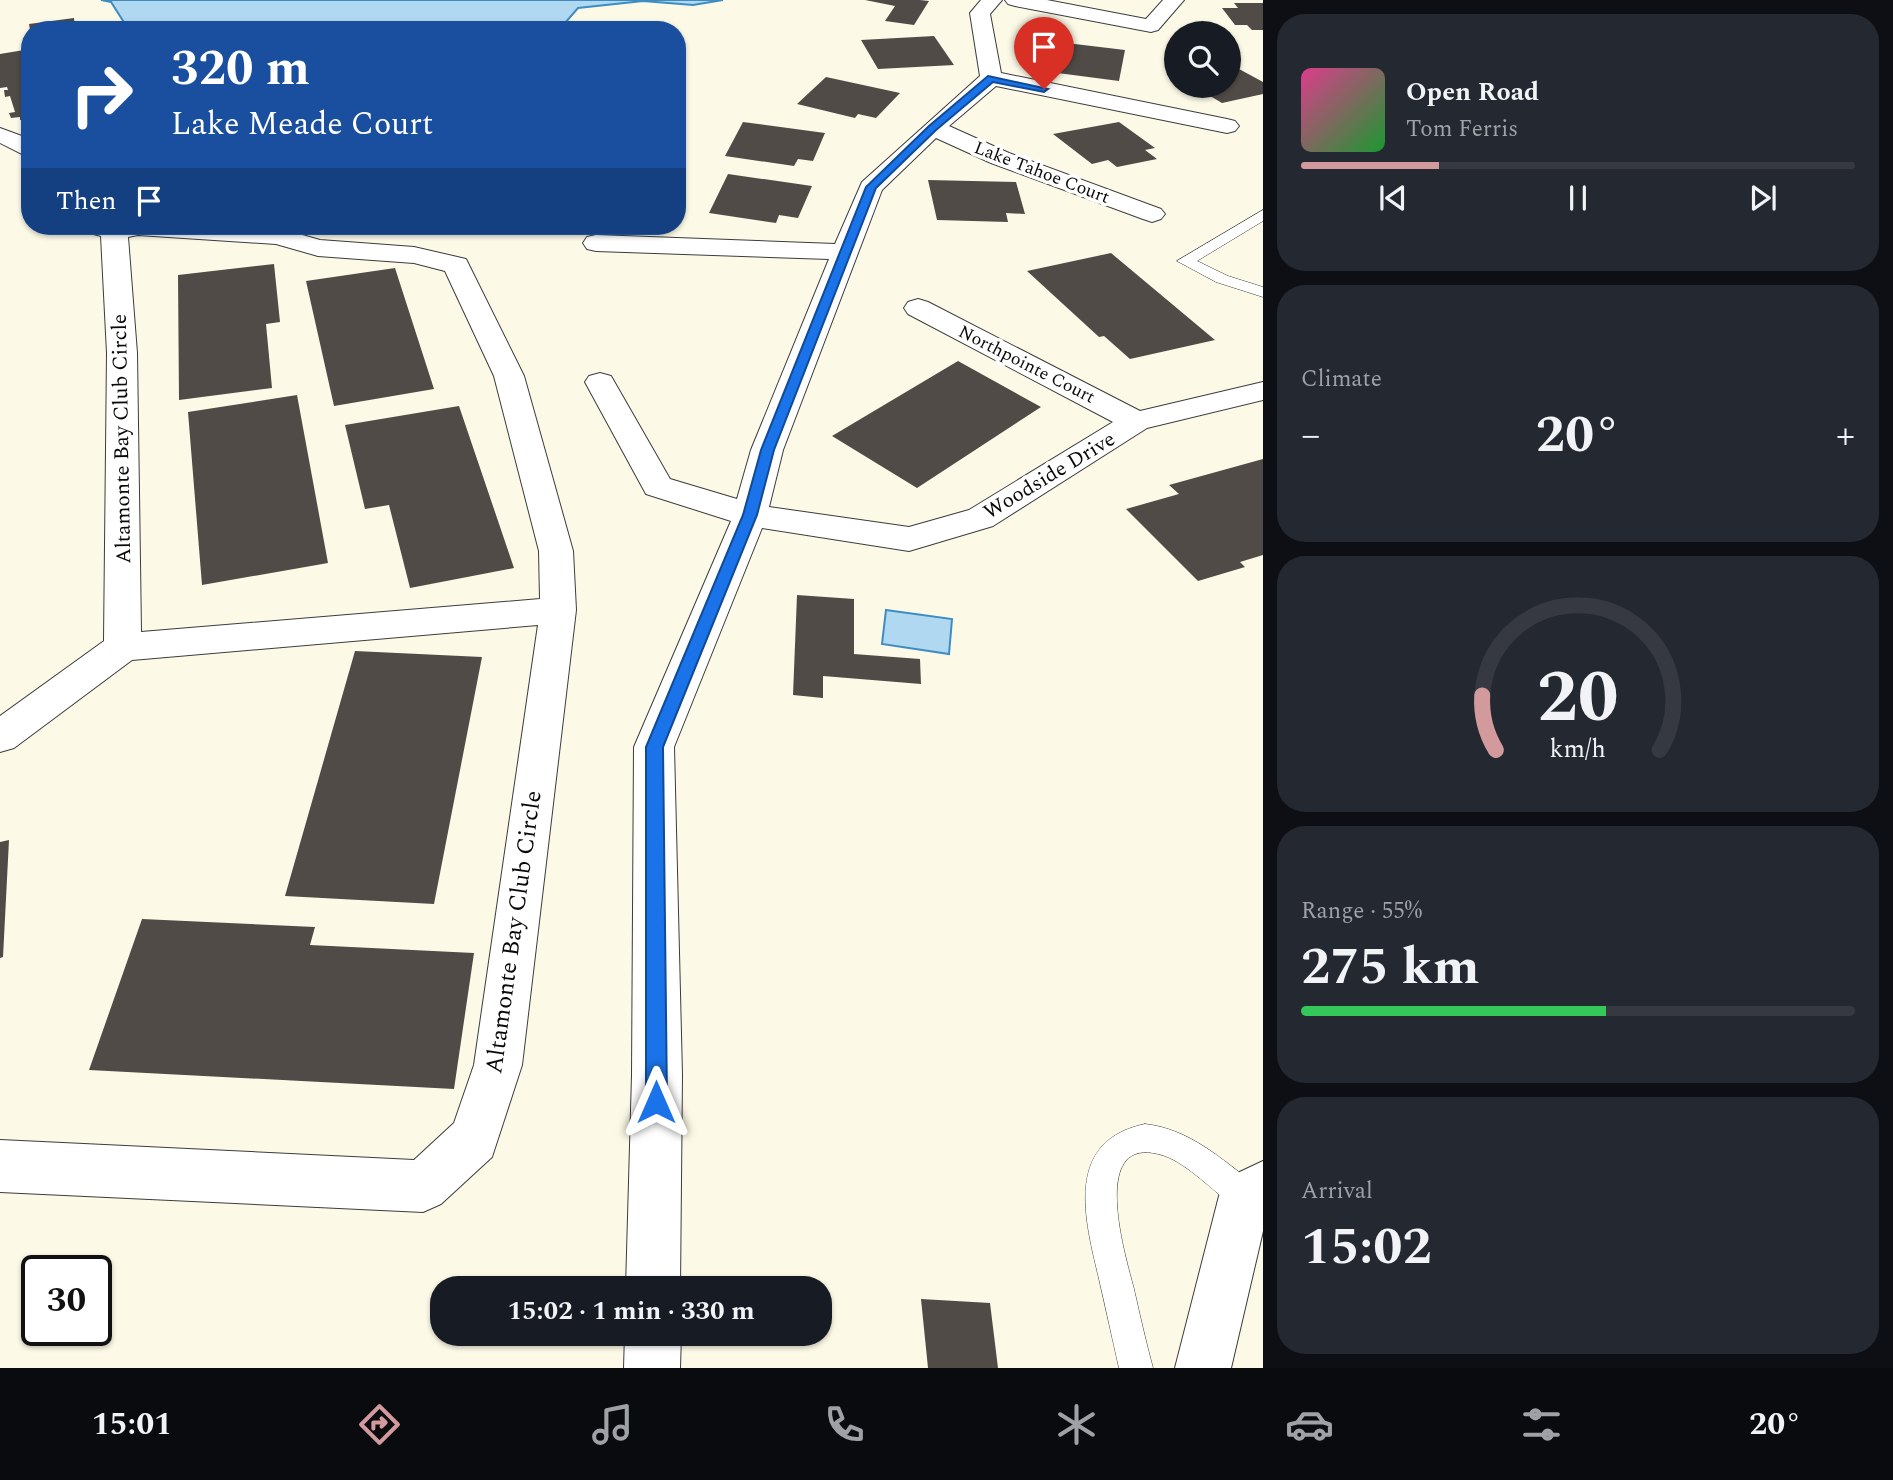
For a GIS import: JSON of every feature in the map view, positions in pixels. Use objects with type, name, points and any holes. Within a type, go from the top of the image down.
[{"type":"street","points":[[991,78],[980,13],[992,0]]},
{"type":"street","points":[[1015,0],[1151,26],[1174,0]]},
{"type":"street","points":[[991,78],[1227,127]]},
{"type":"street","points":[[653,1276],[657,1075],[654,747],[750,515],[767,450],[871,187],[991,78]]},
{"type":"street","name":"Lake Tahoe Court","points":[[933,128],[1000,158],[1152,214]]},
{"type":"street","points":[[0,135],[21,144]]},
{"type":"street","name":"Altamonte Bay Club Circle","points":[[105,235],[122,354],[123,647]]},
{"type":"street","name":"Altamonte Bay Club Circle","points":[[0,1166],[422,1185],[474,1139],[498,1065],[558,610],[556,551],[509,376],[456,265],[414,255],[318,248],[278,236],[262,235]]},
{"type":"street","points":[[596,243],[846,252]]},
{"type":"street","name":"Northpointe Court","points":[[918,308],[1136,421]]},
{"type":"street","name":"Woodside Drive","points":[[600,382],[659,486],[750,515],[909,539],[981,518],[1136,421],[1263,391]]},
{"type":"street","points":[[0,737],[123,647],[558,610]]},
{"type":"street","points":[[1203,1368],[1254,1191]]},
{"type":"street","points":[[652,1368],[653,1346]]},
{"type":"lane","points":[[1263,215],[1185,261],[1222,279],[1263,292]]},
{"type":"lane","points":[[1136,1368],[1101,1220],[1099,1198],[1102,1171],[1110,1157],[1133,1142],[1165,1141],[1254,1191]]},
{"type":"water","points":[[101,0],[723,0],[693,5],[643,1],[578,8],[567,21],[123,21],[111,2]]},
{"type":"water","points":[[886,610],[952,619],[949,654],[882,644]]},
{"type":"building","points":[[865,0],[929,1],[914,25],[885,21],[895,6]]},
{"type":"building","points":[[1234,3],[1263,3],[1263,30],[1252,30],[1247,25],[1241,25],[1241,21],[1232,21],[1222,8],[1238,8]]},
{"type":"building","points":[[74,18],[74,21],[52,21]]},
{"type":"building","points":[[934,36],[954,65],[878,69],[861,40]]},
{"type":"building","points":[[1058,42],[1125,50],[1119,81],[1050,72]]},
{"type":"building","points":[[21,50],[21,120],[20,117],[11,118],[9,113],[15,112],[10,96],[5,97],[4,90],[8,90],[7,87],[0,88],[0,54]]},
{"type":"building","points":[[1241,70],[1263,82],[1263,94],[1222,103],[1213,98],[1241,98]]},
{"type":"building","points":[[826,77],[900,93],[876,118],[858,114],[855,118],[797,104]]},
{"type":"building","points":[[743,122],[825,133],[813,161],[798,159],[794,166],[725,156]]},
{"type":"building","points":[[1119,122],[1155,148],[1145,150],[1157,159],[1117,167],[1108,160],[1092,164],[1053,134]]},
{"type":"building","points":[[728,174],[812,186],[798,218],[779,215],[776,223],[709,213]]},
{"type":"building","points":[[928,180],[1016,182],[1025,214],[1006,213],[1008,222],[937,220]]},
{"type":"building","points":[[1111,253],[1215,340],[1130,359],[1104,336],[1099,337],[1027,271]]},
{"type":"building","points":[[274,264],[280,322],[266,324],[272,388],[179,400],[178,275]]},
{"type":"building","points":[[395,268],[434,389],[334,406],[306,281]]},
{"type":"building","points":[[958,361],[1041,407],[917,488],[832,436]]},
{"type":"building","points":[[297,395],[328,563],[202,585],[188,412]]},
{"type":"building","points":[[459,406],[514,568],[410,588],[389,505],[365,509],[345,425]]},
{"type":"building","points":[[1263,459],[1263,555],[1240,562],[1245,567],[1198,581],[1126,509],[1179,494],[1169,485]]},
{"type":"building","points":[[797,595],[854,599],[854,654],[920,659],[921,684],[823,676],[823,698],[793,695]]},
{"type":"building","points":[[355,651],[482,657],[434,904],[285,896]]},
{"type":"building","points":[[9,840],[3,957],[0,958],[0,842]]},
{"type":"building","points":[[142,919],[315,927],[310,945],[474,953],[454,1089],[89,1070]]},
{"type":"building","points":[[921,1299],[990,1303],[998,1368],[928,1368]]},
{"type":"route","points":[[656,1102],[654,747],[750,515],[767,450],[871,187],[991,78],[1044,89]]}]
